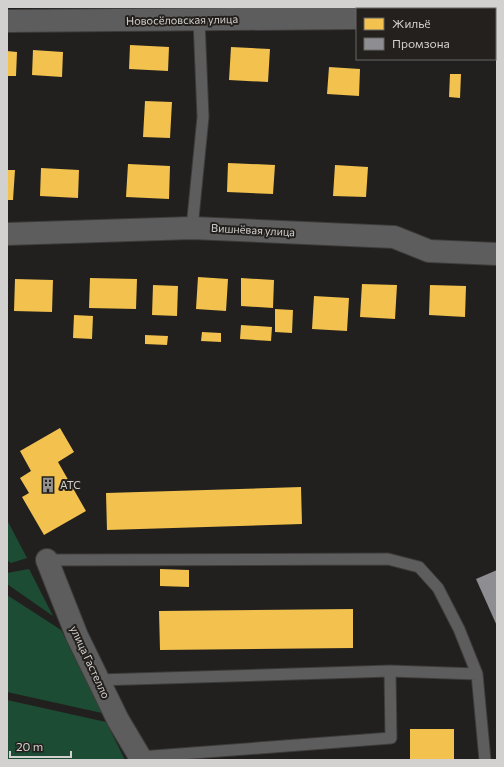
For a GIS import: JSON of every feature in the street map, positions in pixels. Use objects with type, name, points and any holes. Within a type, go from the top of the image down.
[{"type":"street","name":"Новосёловская улица","points":[[7,21],[356,18]]},
{"type":"street","name":"Вишнёвая улица","points":[[7,234],[192,228],[394,237],[429,251],[497,254]]},
{"type":"street","name":"улица Гастелло","points":[[47,560],[77,636],[118,720],[140,758]]},
{"type":"lane","points":[[192,228],[203,117],[199,20]]},
{"type":"lane","points":[[47,560],[388,559],[419,567],[438,588],[459,629],[477,674],[485,760]]},
{"type":"lane","points":[[98,680],[390,671],[477,674]]},
{"type":"lane","points":[[140,758],[391,738],[390,671]]},
{"type":"green space","points":[[7,520],[27,558],[11,563],[7,560]]},
{"type":"green space","points":[[29,569],[53,616],[7,584],[7,573]]},
{"type":"green space","points":[[7,595],[61,630],[102,713],[7,692]]},
{"type":"green space","points":[[7,700],[106,722],[125,760],[7,760]]},
{"type":"building: Жильё","points":[[496,26],[497,26],[496,56]]},
{"type":"building: Жильё","points":[[130,45],[169,47],[168,71],[129,69]]},
{"type":"building: Жильё","points":[[231,47],[270,49],[268,82],[229,80]]},
{"type":"building: Жильё","points":[[33,50],[63,52],[62,77],[32,75]]},
{"type":"building: Жильё","points":[[7,51],[17,52],[16,76],[7,76]]},
{"type":"building: Жильё","points":[[329,67],[360,69],[359,96],[327,94]]},
{"type":"building: Жильё","points":[[450,74],[461,74],[460,98],[449,97]]},
{"type":"building: Жильё","points":[[145,101],[172,102],[170,138],[143,137]]},
{"type":"building: Жильё","points":[[228,163],[275,165],[273,194],[227,192]]},
{"type":"building: Жильё","points":[[128,164],[170,166],[169,199],[126,197]]},
{"type":"building: Жильё","points":[[335,165],[368,167],[366,197],[333,196]]},
{"type":"building: Жильё","points":[[41,168],[79,170],[78,198],[40,196]]},
{"type":"building: Жильё","points":[[7,170],[15,170],[13,200],[7,200]]},
{"type":"building: Жильё","points":[[198,277],[228,279],[226,311],[196,309]]},
{"type":"building: Жильё","points":[[90,278],[137,279],[136,309],[89,308]]},
{"type":"building: Жильё","points":[[241,278],[274,280],[273,308],[241,306]]},
{"type":"building: Жильё","points":[[15,279],[53,280],[52,312],[14,311]]},
{"type":"building: Жильё","points":[[362,284],[397,285],[395,319],[360,317]]},
{"type":"building: Жильё","points":[[153,285],[178,286],[177,316],[152,315]]},
{"type":"building: Жильё","points":[[430,285],[466,286],[465,317],[429,315]]},
{"type":"building: Жильё","points":[[314,296],[349,298],[347,331],[312,329]]},
{"type":"building: Жильё","points":[[275,309],[293,310],[292,333],[275,332]]},
{"type":"building: Жильё","points":[[74,315],[93,316],[92,339],[73,338]]},
{"type":"building: Жильё","points":[[241,325],[272,327],[271,341],[240,339]]},
{"type":"building: Жильё","points":[[202,332],[221,333],[221,342],[201,341]]},
{"type":"building: Жильё","points":[[145,335],[168,336],[167,345],[145,344]]},
{"type":"building: Жильё","name":"АТС","points":[[60,428],[74,452],[58,462],[86,511],[44,535],[22,497],[29,493],[20,478],[31,471],[20,451]]},
{"type":"building: Жильё","points":[[301,487],[302,524],[107,530],[106,493]]},
{"type":"building: Жильё","points":[[160,569],[189,570],[189,587],[160,586]]},
{"type":"building: Жильё","points":[[353,609],[353,648],[160,650],[159,611]]},
{"type":"building: Жильё","points":[[410,729],[454,729],[454,760],[410,760]]},
{"type":"building: Промзона","points":[[497,570],[497,626],[476,579]]},
{"type":"place","name":"АТС","points":[[48,485]]}]
